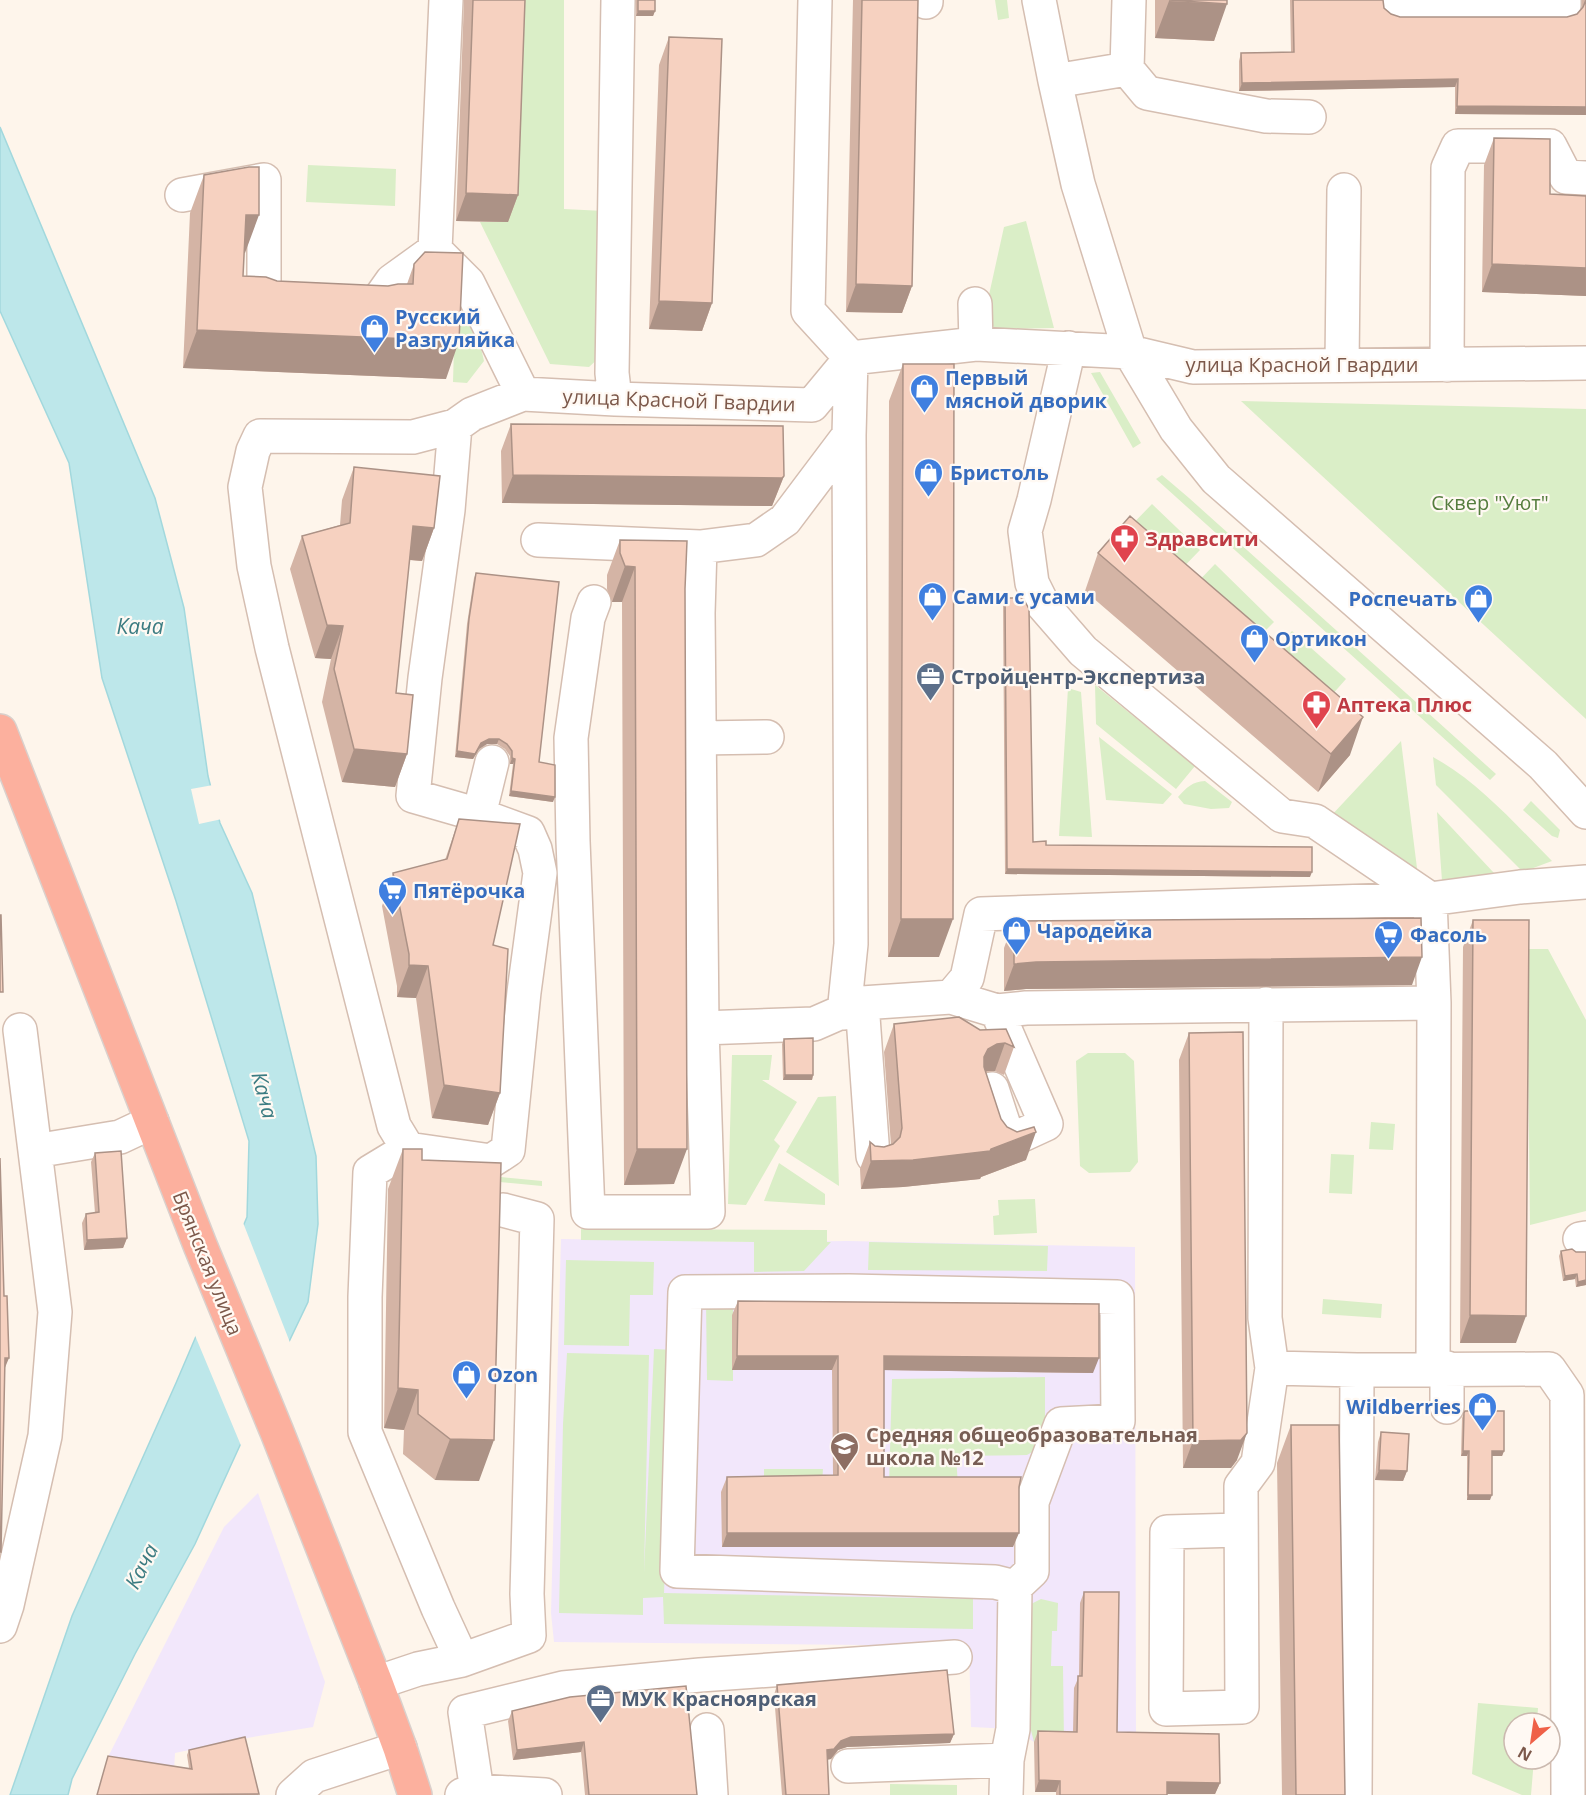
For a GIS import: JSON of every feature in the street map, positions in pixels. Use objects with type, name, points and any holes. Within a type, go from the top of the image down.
[{"type":"highway","name":"Брянская улица","points":[[0,731],[200,1245],[376,1683],[415,1795]]},
{"type":"street","points":[[446,0],[435,250],[468,283],[523,394]]},
{"type":"street","points":[[615,399],[612,373],[618,0]]},
{"type":"street","points":[[815,0],[808,311],[851,358],[849,435],[851,944],[853,1008],[873,1156]]},
{"type":"street","points":[[1040,0],[1078,184],[1130,352],[1176,429],[1215,479],[1543,765],[1586,812]]},
{"type":"street","points":[[1129,0],[1127,69],[1147,93],[1266,116],[1308,117]]},
{"type":"street","points":[[1397,0],[1397,6],[1564,6],[1564,0]]},
{"type":"street","points":[[1055,81],[1127,69]]},
{"type":"street","points":[[1447,365],[1448,168],[1458,146],[1550,146],[1566,177],[1586,178]]},
{"type":"street","points":[[182,195],[264,180],[264,300],[375,305],[392,281],[435,250]]},
{"type":"street","points":[[1342,364],[1344,190]]},
{"type":"street","points":[[975,304],[976,344]]},
{"type":"street","name":"улица Красной Гвардии","points":[[408,1149],[394,1126],[275,660],[254,566],[245,487],[253,451],[260,436],[413,437],[455,426],[472,414],[523,394],[812,405],[851,358],[976,344],[1130,352],[1193,367],[1586,363]]},
{"type":"street","points":[[1069,348],[1025,531],[1032,583],[1043,605],[1083,651],[1282,816],[1315,821],[1430,899]]},
{"type":"street","points":[[455,426],[448,510],[425,678],[413,796],[480,815],[528,833],[535,849],[540,873],[524,992],[508,1150],[491,1161],[408,1149],[370,1172],[365,1297],[365,1432],[462,1660]]},
{"type":"street","points":[[538,540],[700,547],[756,540],[785,520],[849,435]]},
{"type":"street","points":[[594,602],[588,618],[572,738],[573,841],[588,1212],[708,1212],[702,1028],[698,613],[700,547]]},
{"type":"street","points":[[699,738],[767,737]]},
{"type":"street","points":[[480,815],[492,762]]},
{"type":"street","points":[[951,997],[967,978],[981,914],[1430,899],[1520,886],[1586,882]]},
{"type":"street","points":[[1430,899],[1434,1002],[1440,1368],[1447,1407]]},
{"type":"street","points":[[702,1028],[814,1024],[853,1008],[951,997],[997,1011],[1026,1008],[1434,1002]]},
{"type":"street","points":[[1240,1530],[1167,1533],[1166,1709],[1242,1707],[1241,1486],[1258,1463],[1272,1368],[1265,1318],[1266,1004]]},
{"type":"street","points":[[992,1089],[1009,1141],[1046,1124],[997,1011]]},
{"type":"street","points":[[0,1626],[7,1605],[45,1436],[55,1312],[20,1030]]},
{"type":"street","points":[[35,1151],[120,1137],[152,1122]]},
{"type":"street","points":[[376,1683],[418,1669],[462,1660],[529,1636],[527,1594],[537,1219],[503,1210]]},
{"type":"street","points":[[1006,1795],[1007,1760],[1014,1729],[1015,1587],[1032,1571],[1032,1502],[1061,1424],[1118,1421],[1117,1297],[849,1291],[685,1292],[677,1571],[995,1582],[1015,1587]]},
{"type":"street","points":[[1272,1368],[1549,1369],[1567,1395],[1577,1476],[1568,1795]]},
{"type":"street","points":[[1355,1795],[1357,1370]]},
{"type":"street","points":[[545,1795],[470,1793],[465,1712],[563,1688],[700,1675],[955,1657]]},
{"type":"street","points":[[707,1730],[711,1795]]},
{"type":"street","points":[[293,1795],[314,1776],[400,1748]]},
{"type":"street","points":[[848,1766],[1007,1760]]},
{"type":"shaded area","name":"Средняя общеобразовательная школа №12","points":[[561,1239],[848,1241],[1135,1247],[1136,1744],[1034,1742],[1013,1729],[971,1727],[969,1646],[554,1642],[551,1613]]},
{"type":"shaded area","points":[[258,1493],[325,1682],[313,1727],[175,1753],[174,1771],[106,1761],[224,1527]]},
{"type":"green space","points":[[516,0],[564,0],[564,209],[604,211],[601,356],[589,367],[550,364],[480,222],[508,222]]},
{"type":"green space","points":[[995,0],[1007,0],[1009,18],[998,20]]},
{"type":"green space","points":[[308,165],[396,169],[395,206],[306,202]]},
{"type":"green space","points":[[1026,221],[1054,328],[994,329],[987,304],[1004,227]]},
{"type":"green space","points":[[455,312],[476,326],[484,361],[467,383],[453,382]]},
{"type":"green space","points":[[1100,372],[1141,443],[1133,448],[1091,373]]},
{"type":"green space","name":"Сквер \"Уют\"","points":[[1241,401],[1586,409],[1586,719],[1270,428]]},
{"type":"green space","points":[[1162,475],[1496,774],[1490,780],[1156,479]]},
{"type":"green space","points":[[1152,504],[1200,550],[1171,580],[1123,534]]},
{"type":"green space","points":[[1215,564],[1274,622],[1249,647],[1190,590]]},
{"type":"green space","points":[[1292,631],[1346,679],[1322,706],[1269,658]]},
{"type":"green space","points":[[1095,685],[1195,766],[1176,789],[1096,724]]},
{"type":"green space","points":[[1068,688],[1081,692],[1092,837],[1059,836]]},
{"type":"green space","points":[[1099,737],[1172,794],[1163,804],[1106,800]]},
{"type":"green space","points":[[1401,741],[1418,876],[1330,817]]},
{"type":"green space","points":[[1433,757],[1481,791],[1552,861],[1523,872],[1436,785]]},
{"type":"green space","points":[[1205,781],[1232,802],[1229,808],[1211,809],[1184,804],[1178,797],[1190,786]]},
{"type":"green space","points":[[1531,801],[1560,830],[1558,838],[1552,836],[1523,810]]},
{"type":"green space","points":[[1437,812],[1494,873],[1442,881]]},
{"type":"green space","points":[[1527,949],[1548,949],[1586,1020],[1586,1211],[1530,1225]]},
{"type":"green space","points":[[1088,1053],[1125,1053],[1134,1061],[1138,1162],[1130,1172],[1089,1173],[1080,1166],[1076,1061]]},
{"type":"green space","points":[[732,1055],[772,1055],[769,1080],[762,1080],[797,1102],[774,1140],[780,1146],[746,1205],[728,1204]]},
{"type":"green space","points":[[836,1096],[839,1186],[786,1152],[818,1097]]},
{"type":"green space","points":[[1371,1122],[1395,1124],[1393,1150],[1369,1149]]},
{"type":"green space","points":[[1331,1154],[1354,1155],[1352,1194],[1329,1193]]},
{"type":"green space","points":[[779,1163],[825,1194],[825,1205],[764,1201]]},
{"type":"green space","points":[[501,1177],[542,1181],[542,1186],[500,1182]]},
{"type":"green space","points":[[1035,1199],[1037,1233],[994,1235],[993,1216],[999,1215],[998,1200]]},
{"type":"green space","points":[[581,1229],[827,1230],[827,1242],[831,1242],[804,1271],[754,1272],[754,1242],[581,1240]]},
{"type":"green space","points":[[869,1242],[1048,1246],[1047,1271],[868,1270]]},
{"type":"green space","points":[[566,1260],[654,1262],[653,1295],[630,1295],[629,1346],[564,1345]]},
{"type":"green space","points":[[1323,1299],[1382,1304],[1381,1318],[1322,1314]]},
{"type":"green space","points":[[706,1302],[733,1303],[733,1381],[707,1380]]},
{"type":"green space","points":[[654,1349],[674,1350],[664,1593],[973,1599],[973,1629],[664,1624],[663,1597],[643,1598],[643,1615],[559,1613],[563,1424],[567,1353],[649,1355],[644,1573]]},
{"type":"green space","points":[[1045,1377],[1045,1423],[1041,1447],[1027,1455],[956,1456],[958,1485],[889,1486],[892,1379]]},
{"type":"green space","points":[[764,1469],[823,1469],[822,1483],[764,1483]]},
{"type":"green space","points":[[1041,1599],[1058,1603],[1057,1631],[1052,1631],[1051,1666],[1063,1666],[1064,1743],[1034,1742],[1027,1715],[1029,1605]]},
{"type":"green space","points":[[1478,1703],[1538,1708],[1538,1711],[1502,1711],[1502,1771],[1533,1771],[1531,1795],[1522,1795],[1472,1774]]},
{"type":"green space","points":[[890,1784],[957,1785],[957,1795],[890,1795]]},
{"type":"water","name":"Кача","points":[[0,127],[155,498],[184,608],[208,776],[220,823],[252,893],[316,1156],[318,1224],[308,1302],[195,1544],[135,1654],[72,1779],[68,1795],[10,1795],[72,1616],[247,1217],[249,1141],[176,901],[102,678],[69,463],[0,311]]},
{"type":"pier","points":[[213,785],[222,819],[199,824],[191,789]]},
{"type":"pier","points":[[242,1220],[291,1345],[242,1448],[194,1333]]},
{"type":"building","points":[[473,0],[525,0],[518,195],[466,193]]},
{"type":"building","points":[[638,0],[655,0],[655,11],[638,11]]},
{"type":"building","points":[[862,0],[918,0],[912,286],[856,284]]},
{"type":"building","points":[[1169,0],[1227,0],[1227,4]]},
{"type":"building","points":[[1293,0],[1383,0],[1384,8],[1400,17],[1567,17],[1577,14],[1586,0],[1586,107],[1457,106],[1458,79],[1242,83],[1241,53],[1294,52]]},
{"type":"building","points":[[669,37],[722,39],[712,303],[659,301]]},
{"type":"building","points":[[1494,138],[1550,139],[1550,194],[1586,196],[1586,268],[1492,264]]},
{"type":"building","points":[[259,167],[259,215],[246,215],[243,276],[266,277],[277,281],[388,286],[413,284],[414,264],[425,252],[463,253],[459,341],[197,330],[204,175]]},
{"type":"building","points":[[903,364],[954,364],[953,919],[901,919]]},
{"type":"building","points":[[511,424],[783,426],[784,476],[782,478],[513,475]]},
{"type":"building","points":[[354,467],[440,476],[434,528],[413,526],[396,693],[413,695],[407,754],[354,749],[334,669],[343,626],[327,625],[302,536],[350,523]]},
{"type":"building","points":[[1130,516],[1363,717],[1331,754],[1098,553]]},
{"type":"building","points":[[620,540],[687,541],[685,589],[687,1149],[637,1149],[635,567],[625,566],[620,553]]},
{"type":"building","points":[[476,573],[559,582],[539,762],[555,765],[555,797],[511,791],[515,759],[512,758],[512,751],[507,744],[499,739],[489,739],[481,743],[475,754],[457,751],[469,619]]},
{"type":"building","points":[[1005,598],[1023,598],[1029,609],[1033,842],[1046,841],[1046,845],[1312,847],[1312,872],[1007,869]]},
{"type":"building","points":[[459,819],[520,824],[493,945],[508,949],[500,1093],[444,1085],[428,966],[409,965],[409,954],[393,873],[447,859]]},
{"type":"building","points":[[1,915],[3,992],[0,992]]},
{"type":"building","points":[[1421,918],[1422,957],[1014,964],[1014,921]]},
{"type":"building","points":[[1473,920],[1529,920],[1526,1316],[1470,1315]]},
{"type":"building","points":[[959,1017],[980,1030],[1006,1029],[1014,1047],[1005,1043],[988,1049],[984,1057],[984,1067],[1001,1119],[1007,1127],[1017,1132],[1034,1127],[1036,1132],[990,1151],[913,1160],[871,1161],[870,1142],[875,1146],[884,1147],[893,1144],[900,1137],[902,1128],[894,1024]]},
{"type":"building","points":[[1243,1032],[1247,1433],[1241,1440],[1193,1441],[1189,1033]]},
{"type":"building","points":[[813,1038],[813,1075],[785,1075],[784,1039]]},
{"type":"building","points":[[403,1149],[422,1149],[422,1160],[501,1163],[494,1440],[450,1439],[418,1414],[418,1390],[398,1388]]},
{"type":"building","points":[[121,1151],[127,1238],[87,1240],[86,1214],[99,1212],[95,1153]]},
{"type":"building","points":[[0,1158],[4,1296],[7,1296],[9,1358],[5,1358],[1,1552],[0,1552]]},
{"type":"building","points":[[1572,1249],[1576,1252],[1586,1252],[1586,1280],[1578,1282],[1577,1274],[1565,1276],[1561,1251]]},
{"type":"building","points":[[738,1301],[1099,1304],[1099,1358],[884,1356],[884,1477],[1021,1477],[1019,1533],[727,1533],[727,1477],[838,1475],[838,1356],[737,1356]]},
{"type":"building","points":[[1465,1411],[1504,1411],[1504,1451],[1492,1451],[1492,1495],[1468,1495],[1469,1451],[1463,1451]]},
{"type":"building","points":[[1291,1425],[1339,1425],[1345,1795],[1296,1795]]},
{"type":"building","points":[[1381,1432],[1409,1434],[1407,1471],[1379,1470]]},
{"type":"building","points":[[1084,1592],[1119,1592],[1117,1732],[1219,1734],[1220,1783],[1167,1782],[1167,1795],[1060,1795],[1060,1781],[1039,1780],[1038,1731],[1077,1732],[1078,1676],[1082,1676]]},
{"type":"building","points":[[947,1670],[954,1734],[851,1737],[841,1741],[834,1749],[827,1750],[829,1795],[786,1795],[777,1685]]},
{"type":"building","points":[[686,1686],[697,1795],[589,1795],[584,1742],[517,1750],[512,1711],[570,1697]]},
{"type":"building","points":[[245,1737],[259,1794],[97,1795],[108,1756],[192,1769],[189,1750]]},
{"type":"place","name":"Русский Разгуляйка","points":[[374,354]]},
{"type":"place","name":"Первый мясной дворик","points":[[924,414]]},
{"type":"place","name":"Бристоль","points":[[929,498]]},
{"type":"place","name":"Здравсити","points":[[1124,564]]},
{"type":"place","name":"Сами с усами","points":[[932,622]]},
{"type":"place","name":"Роспечать","points":[[1478,624]]},
{"type":"place","name":"Ортикон","points":[[1254,664]]},
{"type":"place","name":"Стройцентр-Экспертиза","points":[[930,702]]},
{"type":"place","name":"Аптека Плюс","points":[[1316,730]]},
{"type":"place","name":"Пятёрочка","points":[[392,916]]},
{"type":"place","name":"Чародейка","points":[[1016,956]]},
{"type":"place","name":"Фасоль","points":[[1389,960]]},
{"type":"place","name":"Ozon","points":[[466,1400]]},
{"type":"place","name":"Wildberries","points":[[1482,1432]]},
{"type":"place","name":"Средняя общеобразовательная школа №12","points":[[845,1472]]},
{"type":"place","name":"МУК Красноярская","points":[[600,1724]]}]
